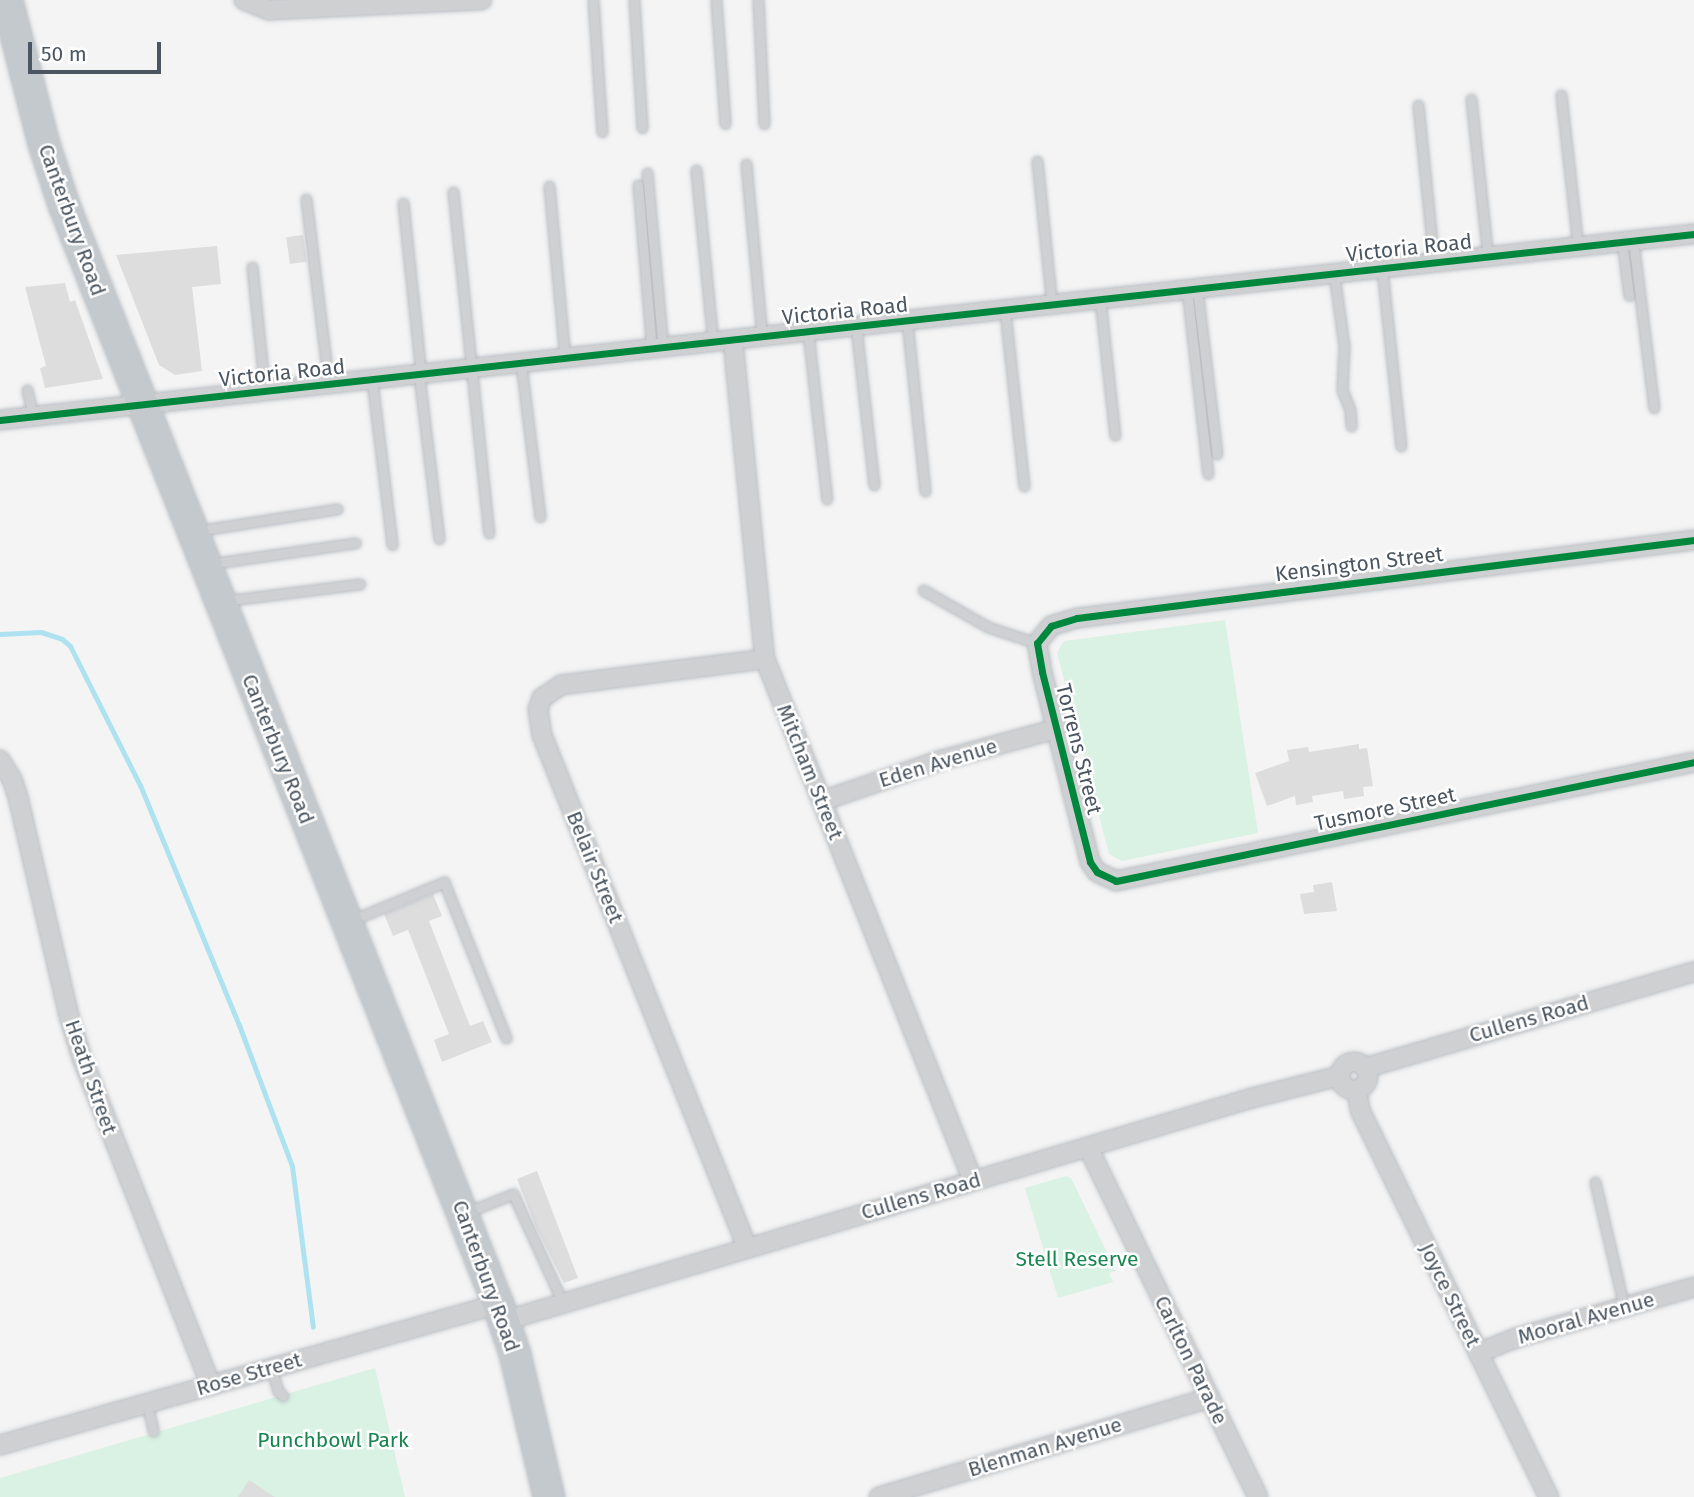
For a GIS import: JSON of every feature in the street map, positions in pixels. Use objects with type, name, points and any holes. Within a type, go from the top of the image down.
[{"type":"highway","name":"Canterbury Road","points":[[7,0],[44,144],[64,205],[218,601],[501,1312],[549,1497]]},
{"type":"street","points":[[244,0],[269,10],[482,0]]},
{"type":"street","name":"Victoria Road","points":[[0,420],[329,386],[1694,234]]},
{"type":"street","name":"Mitcham Street","points":[[733,341],[765,659],[973,1181]]},
{"type":"street","name":"Kensington Street","points":[[1037,643],[1051,626],[1077,618],[1694,540]]},
{"type":"street","name":"Torrens Street","points":[[1037,643],[1090,862]]},
{"type":"street","name":"Belair Street","points":[[747,1247],[542,735],[538,709],[542,698],[561,685],[765,659]]},
{"type":"street","name":"Eden Avenue","points":[[822,801],[938,761],[1056,729]]},
{"type":"street","name":"Heath Street","points":[[0,760],[12,779],[18,797],[69,1016],[82,1058],[211,1386]]},
{"type":"street","name":"Tusmore Street","points":[[1090,862],[1107,878],[1129,881],[1694,762]]},
{"type":"street","name":"Cullens Road","points":[[1365,1068],[1694,972]]},
{"type":"street","points":[[1357,1062],[1365,1068],[1368,1080],[1357,1091],[1344,1087],[1339,1076],[1347,1063],[1357,1062]]},
{"type":"street","name":"Cullens Road","points":[[501,1312],[564,1303],[1088,1147],[1339,1076]]},
{"type":"street","name":"Joyce Street","points":[[1357,1091],[1360,1110],[1549,1497]]},
{"type":"street","name":"Carlton Parade","points":[[1088,1147],[1258,1497]]},
{"type":"street","name":"Mooral Avenue","points":[[1478,1353],[1516,1338],[1694,1287]]},
{"type":"street","name":"Rose Street","points":[[0,1445],[271,1368],[501,1312]]},
{"type":"street","name":"Blenman Avenue","points":[[879,1497],[1210,1398]]},
{"type":"lane","points":[[593,0],[602,132]]},
{"type":"lane","points":[[634,0],[642,128]]},
{"type":"lane","points":[[716,0],[725,124]]},
{"type":"lane","points":[[758,0],[764,124]]},
{"type":"lane","points":[[1561,95],[1577,247]]},
{"type":"lane","points":[[1471,99],[1488,257]]},
{"type":"lane","points":[[1418,105],[1434,263]]},
{"type":"lane","points":[[1037,160],[1052,306]]},
{"type":"lane","points":[[746,163],[762,338]]},
{"type":"lane","points":[[696,170],[713,343]]},
{"type":"lane","points":[[647,173],[658,349]]},
{"type":"lane","points":[[638,184],[658,349]]},
{"type":"lane","points":[[549,186],[565,360]]},
{"type":"lane","points":[[453,192],[489,533]]},
{"type":"lane","points":[[306,198],[329,386]]},
{"type":"lane","points":[[403,202],[439,539]]},
{"type":"lane","points":[[1628,241],[1629,296]]},
{"type":"lane","points":[[1628,241],[1654,408]]},
{"type":"lane","points":[[252,267],[265,393]]},
{"type":"lane","points":[[1382,269],[1401,446]]},
{"type":"lane","points":[[1334,274],[1344,346],[1342,390],[1350,410],[1351,426]]},
{"type":"lane","points":[[1192,290],[1217,454]]},
{"type":"lane","points":[[1192,290],[1208,474]]},
{"type":"lane","points":[[1100,300],[1115,435]]},
{"type":"lane","points":[[1005,311],[1024,486]]},
{"type":"lane","points":[[906,321],[925,491]]},
{"type":"lane","points":[[856,327],[874,485]]},
{"type":"lane","points":[[808,333],[827,499]]},
{"type":"lane","points":[[522,364],[540,517]]},
{"type":"lane","points":[[372,381],[392,545]]},
{"type":"lane","points":[[27,390],[33,416]]},
{"type":"lane","points":[[191,532],[337,509]]},
{"type":"lane","points":[[204,565],[355,543]]},
{"type":"lane","points":[[218,601],[360,584]]},
{"type":"lane","points":[[923,590],[988,627],[1037,643]]},
{"type":"lane","points":[[348,922],[444,883],[506,1038]]},
{"type":"lane","points":[[1595,1182],[1624,1307]]},
{"type":"lane","points":[[463,1213],[513,1194],[564,1303]]},
{"type":"lane","points":[[271,1368],[278,1391],[283,1396]]},
{"type":"lane","points":[[147,1404],[153,1431]]},
{"type":"green space","points":[[1225,620],[1258,833],[1122,861],[1109,854],[1057,653],[1064,641]]},
{"type":"green space","name":"Stell Reserve","points":[[1066,1176],[1071,1178],[1116,1271],[1109,1273],[1113,1282],[1058,1298],[1025,1188]]},
{"type":"green space","name":"Punchbowl Park","points":[[375,1368],[405,1497],[0,1497],[0,1478]]},
{"type":"building","points":[[303,235],[307,262],[290,264],[286,237]]},
{"type":"building","points":[[217,246],[221,284],[192,287],[202,371],[175,375],[159,365],[116,255]]},
{"type":"building","points":[[65,283],[70,302],[75,300],[103,379],[45,388],[40,368],[46,366],[25,287]]},
{"type":"building","points":[[1359,744],[1359,749],[1367,748],[1373,786],[1363,787],[1364,796],[1344,799],[1343,791],[1312,796],[1313,802],[1296,805],[1295,796],[1267,806],[1255,773],[1289,761],[1287,750],[1308,747],[1309,752]]},
{"type":"building","points":[[1332,882],[1337,911],[1304,914],[1300,894],[1314,892],[1313,885]]},
{"type":"building","points":[[433,894],[442,916],[429,921],[470,1026],[483,1021],[492,1042],[442,1062],[434,1040],[449,1034],[408,930],[393,936],[384,914]]},
{"type":"building","points":[[537,1171],[578,1278],[564,1283],[536,1227],[517,1179]]},
{"type":"building","points":[[249,1480],[275,1497],[238,1497]]},
{"type":"waterway","points":[[0,634],[41,632],[62,639],[70,646],[140,785],[239,1025],[292,1166],[313,1327]]},
{"type":"cycle path","points":[[0,420],[1694,234]]},
{"type":"cycle path","points":[[1694,540],[1077,618],[1051,626],[1037,643],[1090,862],[1097,872],[1116,881],[1694,762]]}]
